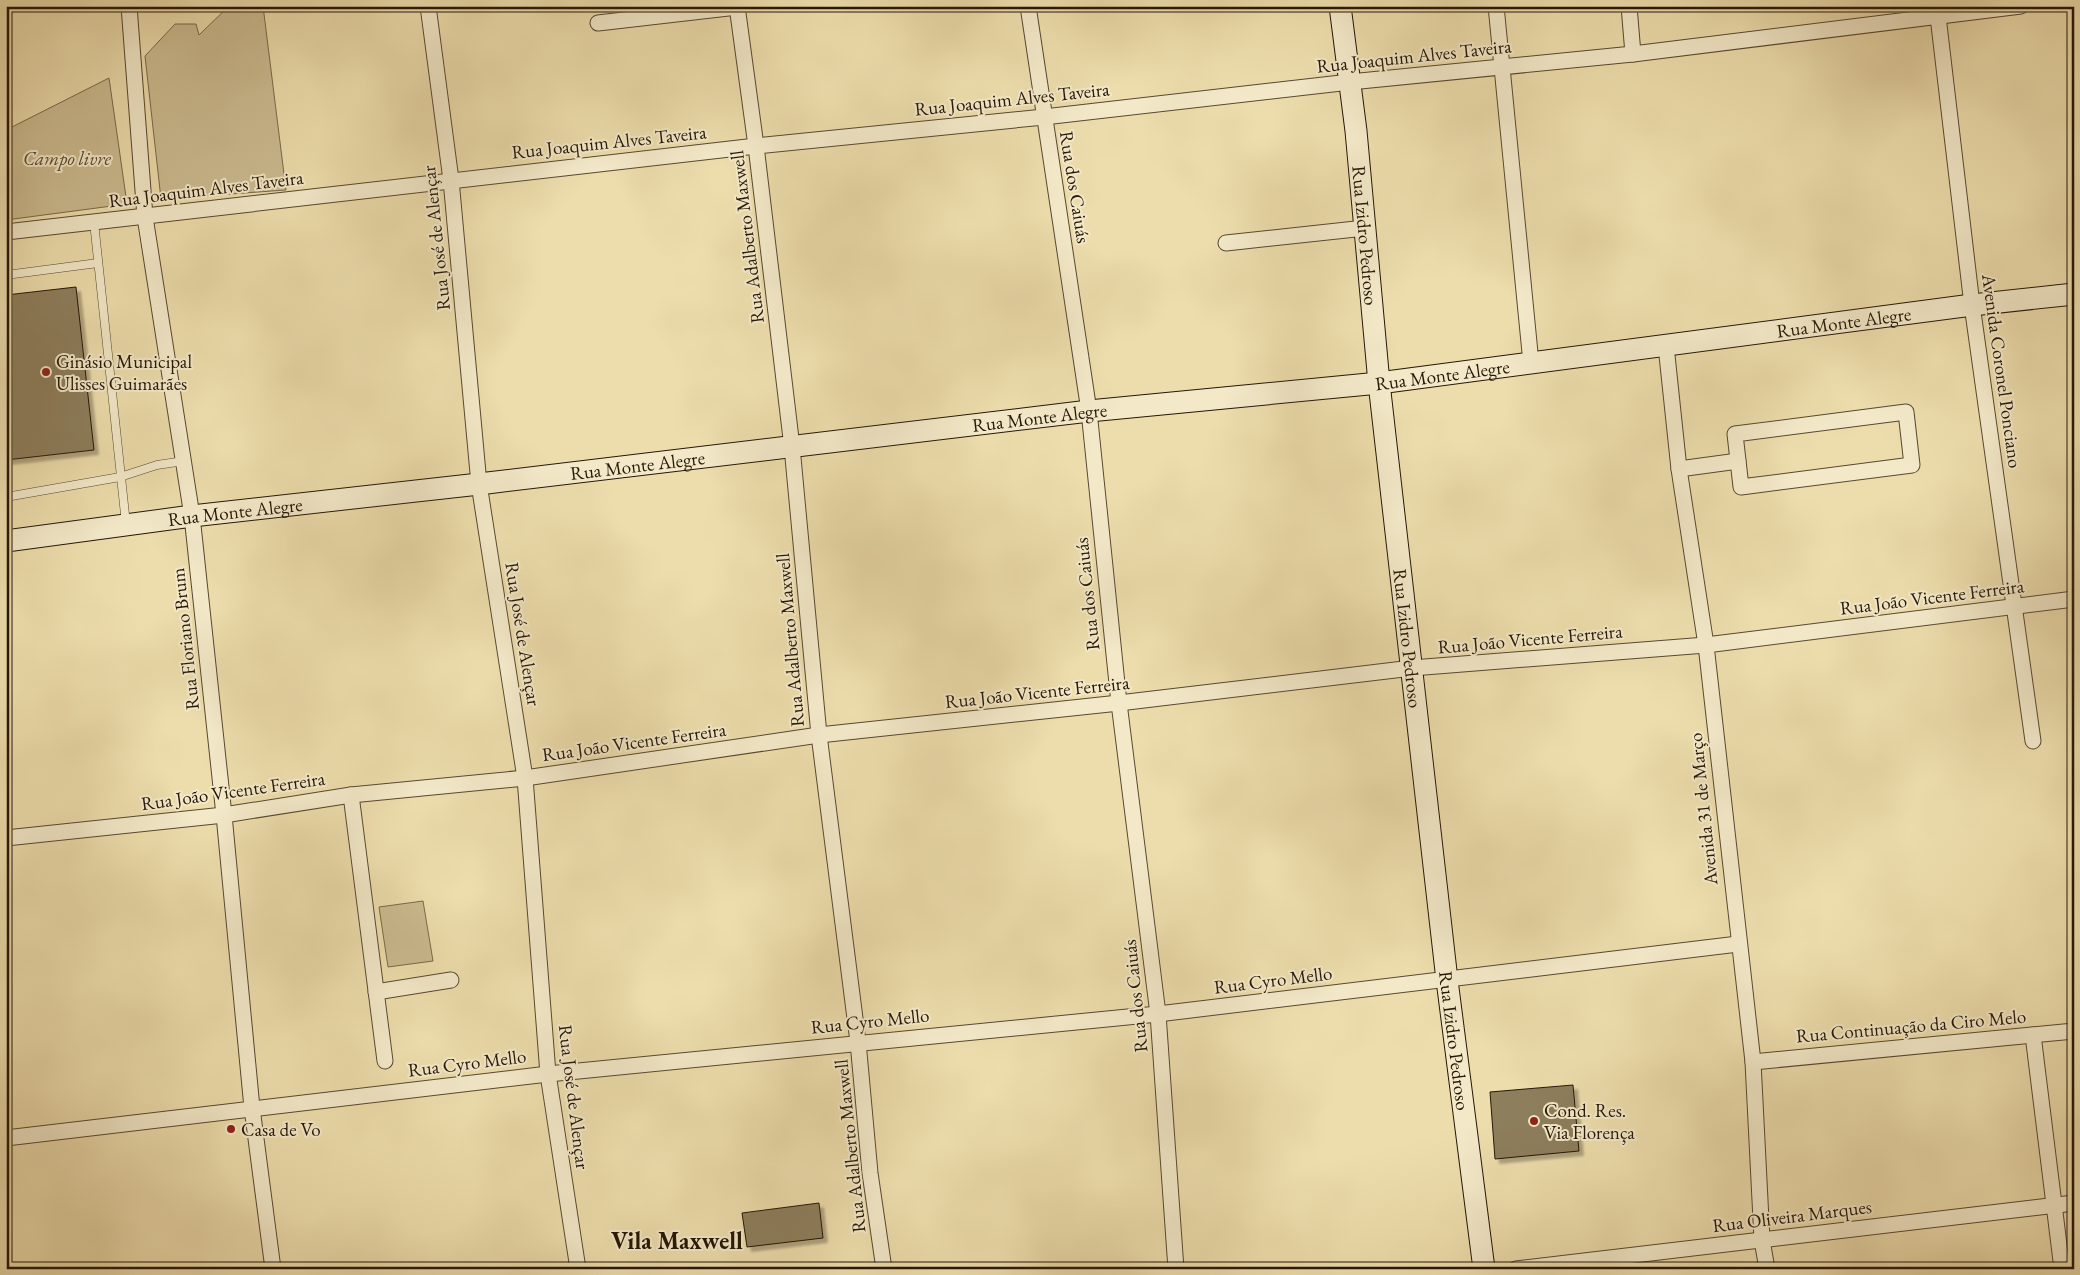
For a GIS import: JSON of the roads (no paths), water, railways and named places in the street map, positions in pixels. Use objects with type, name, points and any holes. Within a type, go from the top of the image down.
[{"type":"street","name":"Rua Floriano Brum","points":[[129,6],[145,217],[192,516],[224,815],[252,1108],[273,1269]]},
{"type":"street","name":"Rua José de Alençar","points":[[428,6],[451,180],[479,484],[526,778],[548,1074],[578,1269]]},
{"type":"street","points":[[598,22],[737,6]]},
{"type":"street","name":"Rua Adalberto Maxwell","points":[[737,6],[756,146],[792,447],[819,735],[858,1042],[870,1173],[884,1269]]},
{"type":"street","name":"Rua dos Caiuás","points":[[1028,6],[1089,411],[1119,703],[1158,1014],[1176,1269]]},
{"type":"street","name":"Rua Izidro Pedroso","points":[[1340,6],[1350,82],[1379,383],[1447,980],[1484,1269]]},
{"type":"street","points":[[1496,6],[1531,363]]},
{"type":"street","points":[[1629,6],[1633,54]]},
{"type":"street","name":"Rua Joaquim Alves Taveira","points":[[6,232],[756,146],[1350,82],[1633,54],[1937,11],[2021,6]]},
{"type":"street","name":"Avenida Coronel Ponciano","points":[[1937,11],[1972,305],[2033,741]]},
{"type":"street","points":[[1226,243],[1364,228]]},
{"type":"street","name":"Rua Monte Alegre","points":[[6,541],[192,516],[479,484],[1089,411],[1379,383],[1972,305],[2074,294]]},
{"type":"street","name":"Avenida 31 de Março","points":[[1666,346],[1680,469],[1706,645],[1738,944],[1753,1062],[1762,1240],[1766,1269]]},
{"type":"street","points":[[1906,412],[1912,465],[1741,487],[1738,461],[1735,434],[1906,412]]},
{"type":"street","points":[[1680,469],[1738,461]]},
{"type":"street","name":"Rua João Vicente Ferreira","points":[[6,838],[224,815],[351,795],[526,778],[819,735],[1119,703],[1412,668],[1706,645],[2074,598]]},
{"type":"street","points":[[351,795],[385,1062]]},
{"type":"street","name":"Rua Cyro Mello","points":[[6,1138],[548,1074],[858,1042],[1158,1014],[1738,944]]},
{"type":"street","points":[[376,992],[451,980]]},
{"type":"street","name":"Rua Continuação da Ciro Melo","points":[[1753,1062],[2074,1031]]},
{"type":"street","points":[[2033,1035],[2062,1269]]},
{"type":"street","name":"Rua Oliveira Marques","points":[[1516,1269],[2074,1204]]},
{"type":"lane","points":[[94,222],[126,525]]},
{"type":"lane","points":[[6,275],[98,263]]},
{"type":"lane","points":[[6,497],[120,476],[157,465],[184,461]]},
{"type":"place","name":"Ginásio Municipal Ulisses Guimarães","points":[[46,372]]},
{"type":"place","name":"Cond. Res. Via Florença","points":[[1534,1121]]},
{"type":"place","name":"Casa de Vo","points":[[231,1129]]},
{"type":"district","name":"Vila Maxwell","points":[[677,1240]]},
{"type":"park label","name":"Campo livre","points":[[67,158]]}]
